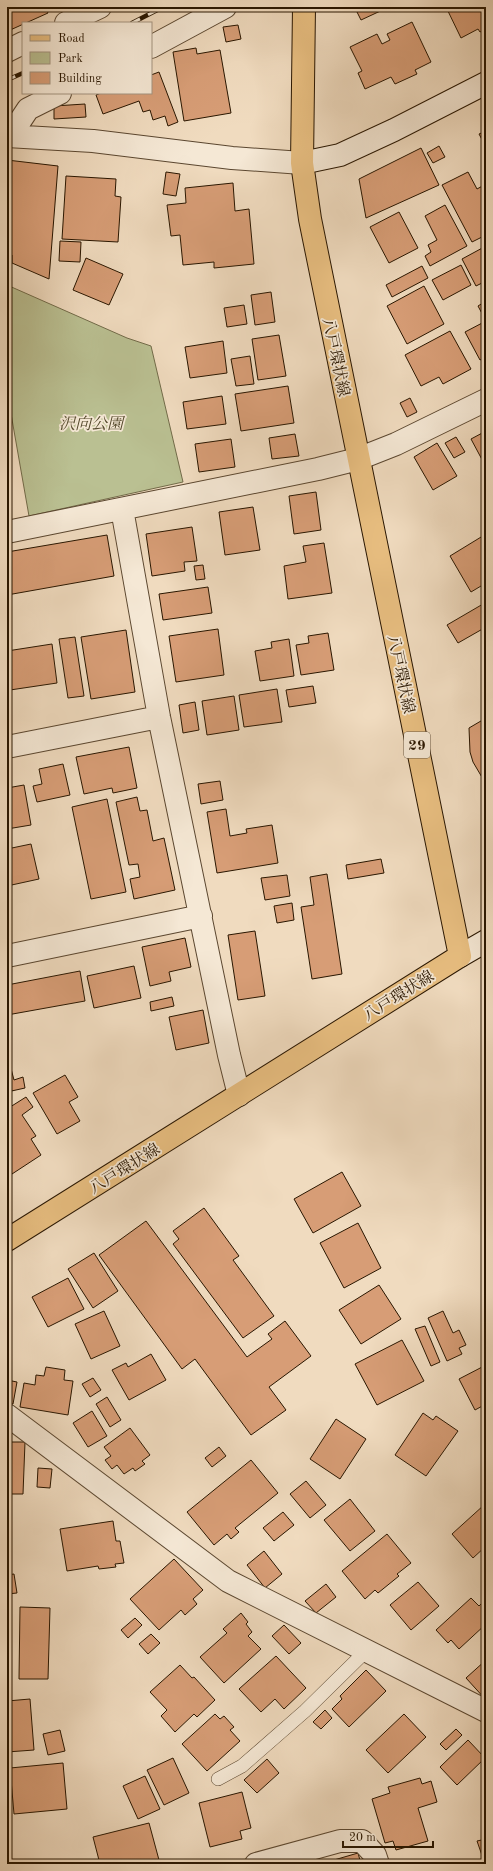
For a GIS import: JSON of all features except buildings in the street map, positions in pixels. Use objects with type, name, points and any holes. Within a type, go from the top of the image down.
[{"type":"main road","name":"八戸環状線","points":[[7,1240],[239,1096],[460,956],[310,219],[302,163],[304,7]]},
{"type":"street","points":[[68,22],[100,7]]},
{"type":"street","points":[[152,46],[225,7]]},
{"type":"street","points":[[7,51],[22,44]]},
{"type":"street","points":[[9,136],[93,141],[232,158],[302,163],[340,155],[394,130],[486,83]]},
{"type":"street","points":[[9,136],[28,109],[58,94]]},
{"type":"street","points":[[7,532],[318,469],[358,459],[396,444],[486,400]]},
{"type":"street","points":[[122,509],[159,717],[229,1055],[239,1096]]},
{"type":"street","points":[[7,747],[159,717]]},
{"type":"street","points":[[7,956],[201,916]]},
{"type":"street","points":[[460,956],[486,941]]},
{"type":"street","points":[[7,1415],[228,1580],[486,1711]]},
{"type":"street","points":[[256,1864],[340,1841],[362,1841],[375,1855],[378,1864]]},
{"type":"lane","points":[[218,1779],[242,1766],[305,1711],[367,1650]]},
{"type":"green space","name":"沢向公園","points":[[7,285],[127,338],[151,346],[183,482],[29,516],[7,391]]},
{"type":"railway","points":[[134,22],[163,7]]},
{"type":"railway","points":[[7,80],[22,73]]}]
